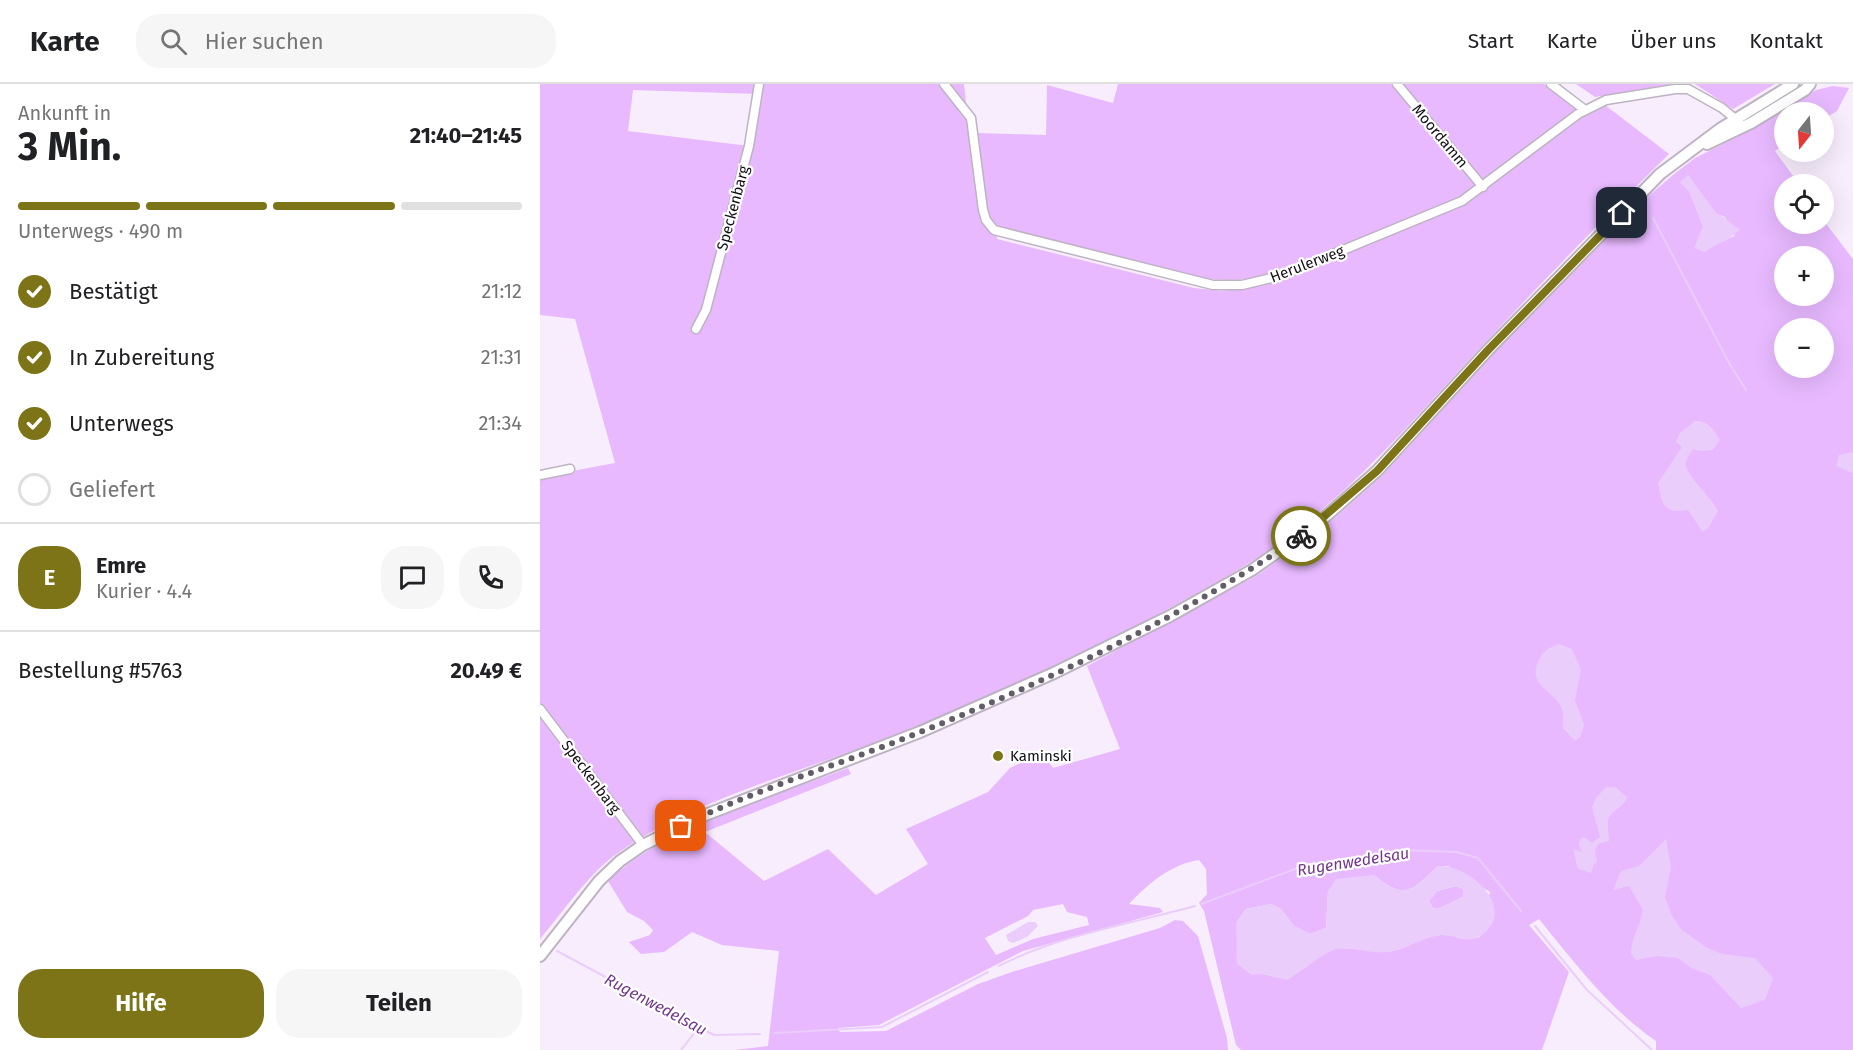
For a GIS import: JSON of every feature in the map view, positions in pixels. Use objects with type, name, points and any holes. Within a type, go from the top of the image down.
[{"type":"main road","points":[[1690,151],[1751,123],[1808,87],[1818,84]]},
{"type":"main road","points":[[540,956],[599,881],[620,861],[643,845],[700,817],[920,732],[1054,673],[1170,616],[1252,570],[1316,525],[1377,471],[1489,349],[1656,179],[1690,151],[1734,120],[1791,85]]},
{"type":"street","name":"Speckenbarg","points":[[696,329],[706,310],[750,146],[759,84]]},
{"type":"street","name":"Herulerweg","points":[[944,84],[971,118],[983,210],[986,220],[994,230],[1197,283],[1227,286],[1280,276],[1449,207],[1483,187],[1585,110],[1615,98],[1683,88],[1707,98],[1726,111],[1734,120],[1751,123]]},
{"type":"street","name":"Moordamm","points":[[1397,84],[1483,187]]},
{"type":"street","points":[[1551,84],[1585,110]]},
{"type":"street","points":[[1728,134],[1734,120]]},
{"type":"street","points":[[540,475],[570,469]]},
{"type":"street","name":"Speckenbarg","points":[[540,709],[643,845]]},
{"type":"shaded area","points":[[540,84],[964,84],[966,102],[978,133],[1046,135],[1047,85],[1113,103],[1118,84],[1544,84],[1579,109],[1478,187],[1452,202],[1259,279],[1204,279],[995,225],[997,239],[1194,288],[1221,291],[1273,283],[1458,207],[1585,115],[1605,105],[1669,154],[1551,273],[1372,464],[1312,518],[1280,542],[1246,565],[1157,615],[1019,682],[879,741],[742,790],[643,836],[604,864],[540,939],[540,477],[615,463],[575,319],[540,315]],"holes":[[[633,90],[758,94],[749,146],[628,131]]]},
{"type":"shaded area","points":[[1576,84],[1675,84],[1595,97]]},
{"type":"shaded area","points":[[1695,84],[1775,84],[1733,109]]},
{"type":"shaded area","points":[[1833,86],[1849,88],[1834,113],[1834,102],[1796,102],[1816,90]]},
{"type":"shaded area","points":[[1774,115],[1774,162],[1783,162],[1792,174],[1774,174],[1774,234],[1834,234],[1853,259],[1853,1050],[1656,1050],[1656,1041],[1608,1000],[1539,919],[1529,925],[1569,972],[1542,1050],[1241,1050],[1236,1045],[1204,911],[1199,903],[1207,894],[1206,869],[1199,860],[1170,870],[1144,889],[1129,904],[1160,908],[1163,912],[1023,951],[879,1025],[838,1028],[840,1032],[886,1031],[978,984],[1160,928],[1175,920],[1183,921],[1198,936],[1227,1038],[1228,1050],[735,1050],[768,1046],[779,951],[722,945],[692,932],[664,952],[641,954],[629,942],[650,935],[653,930],[644,921],[627,912],[608,881],[661,843],[722,814],[848,768],[851,774],[705,832],[764,881],[828,849],[876,895],[928,864],[906,829],[988,792],[1010,768],[1042,752],[1053,768],[1120,749],[1087,666],[1256,576],[1320,531],[1382,476],[1494,353],[1638,205],[1695,158]],"holes":[[[1696,190],[1717,214],[1725,217],[1735,236],[1718,242],[1704,252],[1703,226],[1690,193]],[[1438,866],[1448,866],[1490,892],[1480,937],[1465,939],[1436,935],[1386,952],[1354,948],[1335,949],[1325,953],[1295,974],[1276,977],[1264,974],[1236,923],[1246,909],[1271,904],[1281,909],[1294,926],[1310,934],[1326,928],[1328,891],[1374,875],[1394,888],[1408,890],[1421,882]],[[1063,904],[1067,912],[1087,917],[1089,925],[1033,939],[996,955],[985,938],[1028,916],[1033,910]]]},
{"type":"shaded area","points":[[1688,175],[1717,214],[1740,229],[1733,236],[1704,252],[1694,248],[1703,226],[1690,193],[1680,182]]},
{"type":"shaded area","points":[[1695,421],[1707,424],[1720,440],[1713,450],[1693,449],[1686,462],[1689,473],[1718,511],[1707,530],[1702,531],[1688,510],[1674,511],[1666,506],[1658,483],[1682,447],[1676,442],[1680,433]]},
{"type":"shaded area","points":[[1853,452],[1853,473],[1836,466],[1839,455]]},
{"type":"shaded area","points":[[1559,644],[1572,649],[1581,670],[1575,700],[1584,725],[1580,737],[1575,741],[1563,728],[1563,711],[1559,703],[1543,688],[1536,677],[1541,655]]},
{"type":"shaded area","points":[[1606,787],[1615,787],[1627,797],[1609,817],[1609,841],[1598,844],[1595,850],[1597,863],[1594,864],[1591,873],[1578,869],[1573,849],[1582,852],[1579,845],[1580,839],[1584,837],[1592,843],[1600,837],[1592,807],[1596,798]]},
{"type":"shaded area","points":[[1666,839],[1671,867],[1665,897],[1672,916],[1682,930],[1706,947],[1722,954],[1755,958],[1773,978],[1765,1000],[1741,1008],[1710,975],[1691,968],[1678,958],[1656,956],[1636,960],[1631,954],[1632,943],[1643,910],[1629,886],[1613,890],[1621,871],[1639,866]]},
{"type":"shaded area","points":[[1438,866],[1451,867],[1476,880],[1493,902],[1495,914],[1491,925],[1480,936],[1470,940],[1440,935],[1388,952],[1338,949],[1319,958],[1287,980],[1264,974],[1252,975],[1237,964],[1236,923],[1246,909],[1271,904],[1281,909],[1294,926],[1310,934],[1326,928],[1328,891],[1336,879],[1374,875],[1394,888],[1408,890]],"holes":[[[1456,886],[1463,889],[1463,897],[1438,909],[1432,907],[1429,901],[1437,891]]]},
{"type":"shaded area","points":[[1456,886],[1463,889],[1463,897],[1438,909],[1432,907],[1429,901],[1437,891]]},
{"type":"shaded area","points":[[1028,922],[1035,922],[1038,926],[1027,937],[1013,943],[1008,941],[1006,935]]},
{"type":"waterway","points":[[1653,218],[1729,363],[1746,390]]},
{"type":"waterway","name":"Rugenwedelsau","points":[[1201,904],[1298,868],[1404,850],[1457,852],[1478,858],[1521,911]]},
{"type":"waterway","name":"Rugenwedelsau","points":[[999,966],[1070,938],[1195,906]]},
{"type":"waterway","name":"Rugenwedelsau","points":[[1535,926],[1587,990],[1652,1050]]},
{"type":"waterway","name":"Rugenwedelsau","points":[[557,951],[714,1035],[760,1034]]},
{"type":"waterway","name":"Rugenwedelsau","points":[[775,1033],[882,1027],[988,972]]},
{"type":"waterway","points":[[681,1050],[699,1027]]},
{"type":"way so far","points":[[681,826],[920,732],[1054,673],[1170,616],[1252,570],[1301,536]]},
{"type":"place","name":"Kaminski","points":[[998,756]]},
{"type":"route","points":[[1301,536],[1377,471],[1489,349],[1622,213]]}]
